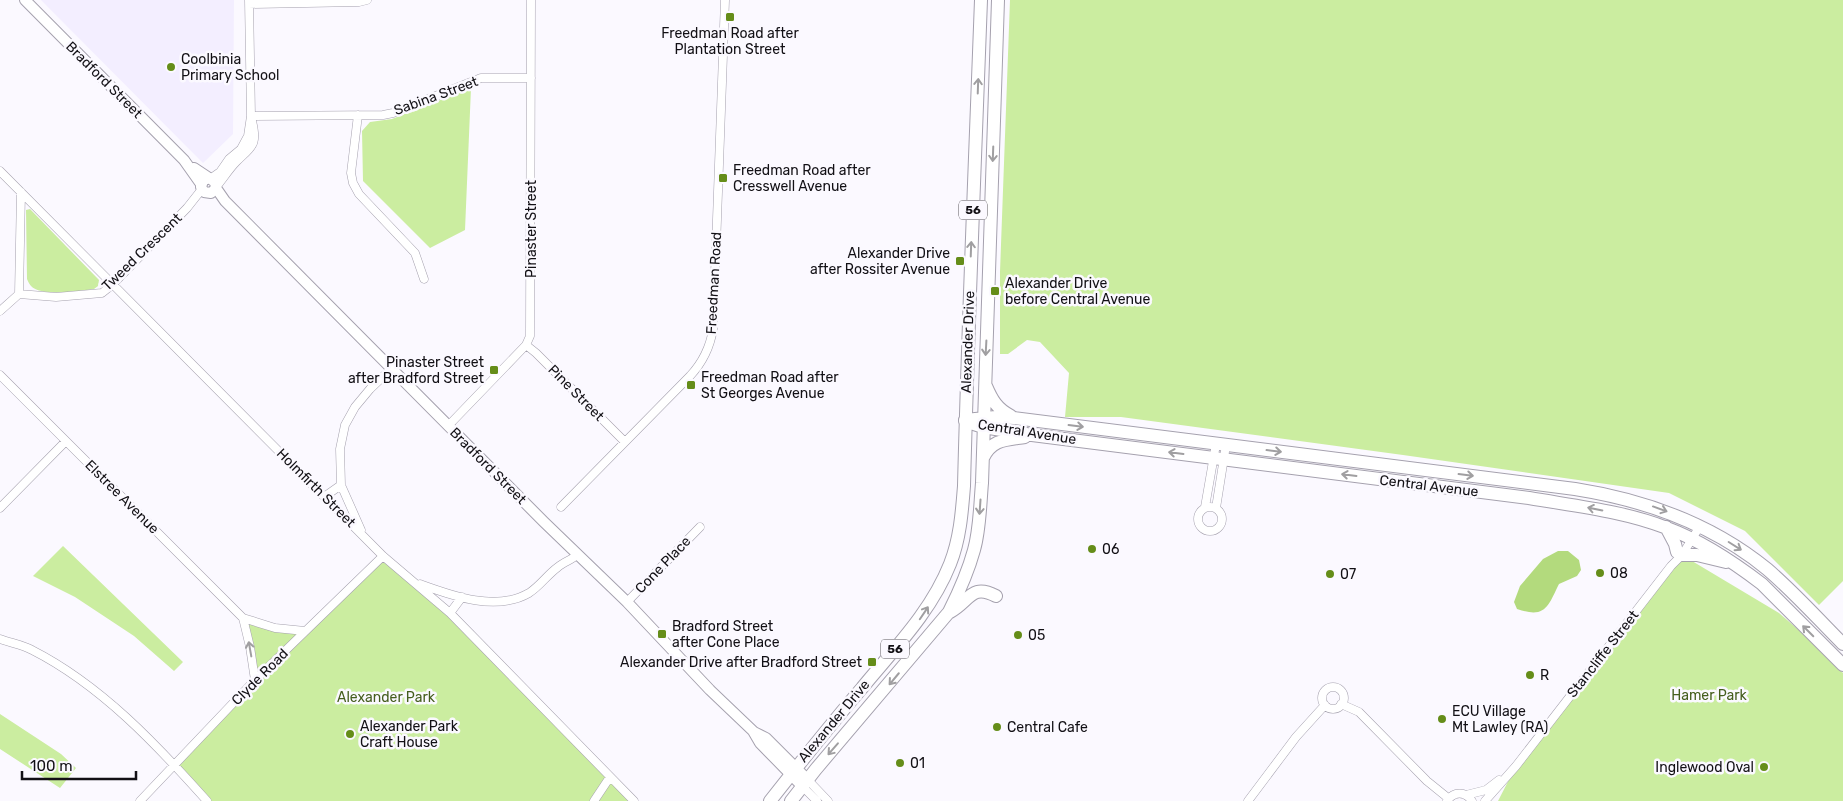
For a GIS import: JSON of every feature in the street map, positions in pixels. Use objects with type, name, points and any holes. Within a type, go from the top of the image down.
[{"type":"main road","name":"Alexander Drive","points":[[770,801],[793,770],[915,625],[934,596],[950,565],[958,538],[964,486],[981,0]]},
{"type":"main road","name":"Alexander Drive","points":[[791,801],[949,612],[961,588],[974,549],[980,516],[983,458],[998,0]]},
{"type":"main road","points":[[984,382],[991,399],[998,408],[1014,418]]},
{"type":"main road","name":"Central Avenue","points":[[965,421],[984,422],[1014,418],[1596,492],[1650,506],[1697,525],[1742,551],[1767,570],[1843,644]]},
{"type":"main road","name":"Central Avenue","points":[[984,422],[1032,435],[1529,498],[1610,512],[1666,527],[1690,538],[1762,584],[1843,666]]},
{"type":"main road","points":[[983,458],[988,448],[997,442],[1032,435]]},
{"type":"main road","points":[[1666,527],[1679,553],[1697,555],[1735,565]]},
{"type":"main road","points":[[949,612],[960,607],[974,592],[983,590],[996,596]]},
{"type":"street","name":"Bradford Street","points":[[24,0],[577,555],[627,602],[710,690],[753,732],[760,743],[793,770],[805,783],[817,801]]},
{"type":"street","points":[[248,2],[360,2],[367,0]]},
{"type":"street","name":"Pinaster Street","points":[[448,426],[526,345],[532,326],[531,0]]},
{"type":"street","name":"Freedman Road","points":[[561,508],[699,366],[711,340],[714,329],[726,0]]},
{"type":"street","name":"Tweed Crescent","points":[[19,294],[56,297],[102,293],[187,208],[194,205],[229,159],[245,144],[251,116],[248,2]]},
{"type":"street","name":"Sabina Street","points":[[251,116],[383,115],[393,113],[480,78],[531,78]]},
{"type":"street","points":[[358,115],[351,173],[353,183],[359,194],[415,253],[424,279]]},
{"type":"street","name":"Holmfirth Street","points":[[0,171],[383,556],[450,613],[634,801]]},
{"type":"street","points":[[0,311],[19,294],[21,192]]},
{"type":"street","name":"Pine Street","points":[[526,345],[625,442]]},
{"type":"street","points":[[363,535],[341,484],[340,449],[345,425],[355,407],[391,369]]},
{"type":"street","name":"Elstree Avenue","points":[[0,375],[243,618],[275,628],[305,631]]},
{"type":"street","points":[[0,508],[66,441]]},
{"type":"street","points":[[1219,459],[1206,507],[1199,513],[1198,521],[1201,528],[1208,531],[1216,529],[1221,524],[1222,516],[1216,508],[1221,444]]},
{"type":"street","points":[[324,496],[341,484]]},
{"type":"street","points":[[1206,507],[1216,508]]},
{"type":"street","name":"Stancliffe Street","points":[[1485,801],[1516,766],[1671,566],[1697,525]]},
{"type":"street","name":"Cone Place","points":[[627,602],[700,527]]},
{"type":"street","points":[[416,583],[462,597],[489,602],[520,598],[531,592],[557,567],[577,555]]},
{"type":"street","name":"Clyde Road","points":[[140,801],[255,680],[383,556]]},
{"type":"street","points":[[450,613],[462,597]]},
{"type":"street","points":[[243,618],[255,680]]},
{"type":"street","points":[[0,639],[31,649],[68,672],[110,703],[175,765],[207,801]]},
{"type":"street","points":[[1334,687],[1339,689],[1343,695],[1341,704],[1333,708],[1325,705],[1322,699],[1323,693],[1328,688],[1334,687]]},
{"type":"street","points":[[1341,704],[1359,712],[1448,800]]},
{"type":"street","points":[[1248,801],[1296,737],[1325,705]]},
{"type":"street","name":"Stancliffe Street","points":[[1448,800],[1456,794],[1469,798],[1486,790],[1516,766]]},
{"type":"street","points":[[594,801],[610,777]]},
{"type":"street","name":"Bradford Street","points":[[805,783],[828,801]]},
{"type":"shaded area","name":"Coolbinia Primary School","points":[[41,0],[234,0],[233,134],[203,163]]},
{"type":"shaded area","points":[[1558,551],[1568,551],[1579,560],[1581,570],[1577,576],[1559,584],[1549,604],[1540,611],[1527,612],[1517,609],[1514,602],[1520,586],[1543,559]]},
{"type":"green space","points":[[1010,0],[1843,0],[1843,581],[1819,605],[1745,531],[1669,493],[1121,417],[1065,417],[1069,373],[1040,342],[1027,340],[1008,354],[1000,354],[1000,272]]},
{"type":"green space","points":[[471,88],[465,230],[430,248],[363,181],[362,131],[370,122],[392,119]]},
{"type":"green space","points":[[30,209],[99,280],[98,286],[87,290],[51,292],[36,289],[30,285],[27,279],[26,210]]},
{"type":"green space","points":[[63,546],[183,662],[174,671],[134,636],[75,597],[33,576]]},
{"type":"green space","name":"Hamer Park","points":[[1682,555],[1779,613],[1815,644],[1843,673],[1843,801],[1498,801],[1516,766]]},
{"type":"green space","name":"Alexander Park","points":[[383,556],[416,583],[634,801],[207,801],[175,765],[255,680],[243,618],[305,631]]},
{"type":"green space","points":[[0,714],[61,754],[76,768],[60,788],[0,749]]},
{"type":"place","name":"Freedman Road after Plantation Street","points":[[730,17]]},
{"type":"place","name":"Coolbinia Primary School","points":[[171,67]]},
{"type":"place","name":"Freedman Road after Cresswell Avenue","points":[[723,178]]},
{"type":"place","name":"Alexander Drive after Rossiter Avenue","points":[[960,261]]},
{"type":"place","name":"Alexander Drive before Central Avenue","points":[[995,291]]},
{"type":"place","name":"Pinaster Street after Bradford Street","points":[[494,370]]},
{"type":"place","name":"Freedman Road after St Georges Avenue","points":[[691,385]]},
{"type":"place","name":"06","points":[[1092,549]]},
{"type":"place","name":"08","points":[[1600,573]]},
{"type":"place","name":"07","points":[[1330,574]]},
{"type":"place","name":"Bradford Street after Cone Place","points":[[662,634]]},
{"type":"place","name":"05","points":[[1018,635]]},
{"type":"place","name":"Alexander Drive after Bradford Street","points":[[872,662]]},
{"type":"place","name":"R","points":[[1530,675]]},
{"type":"place","name":"ECU Village Mt Lawley (RA)","points":[[1442,719]]},
{"type":"place","name":"Central Cafe","points":[[997,727]]},
{"type":"place","name":"Alexander Park Craft House","points":[[350,734]]},
{"type":"place","name":"01","points":[[900,763]]},
{"type":"place","name":"Inglewood Oval","points":[[1764,767]]}]
